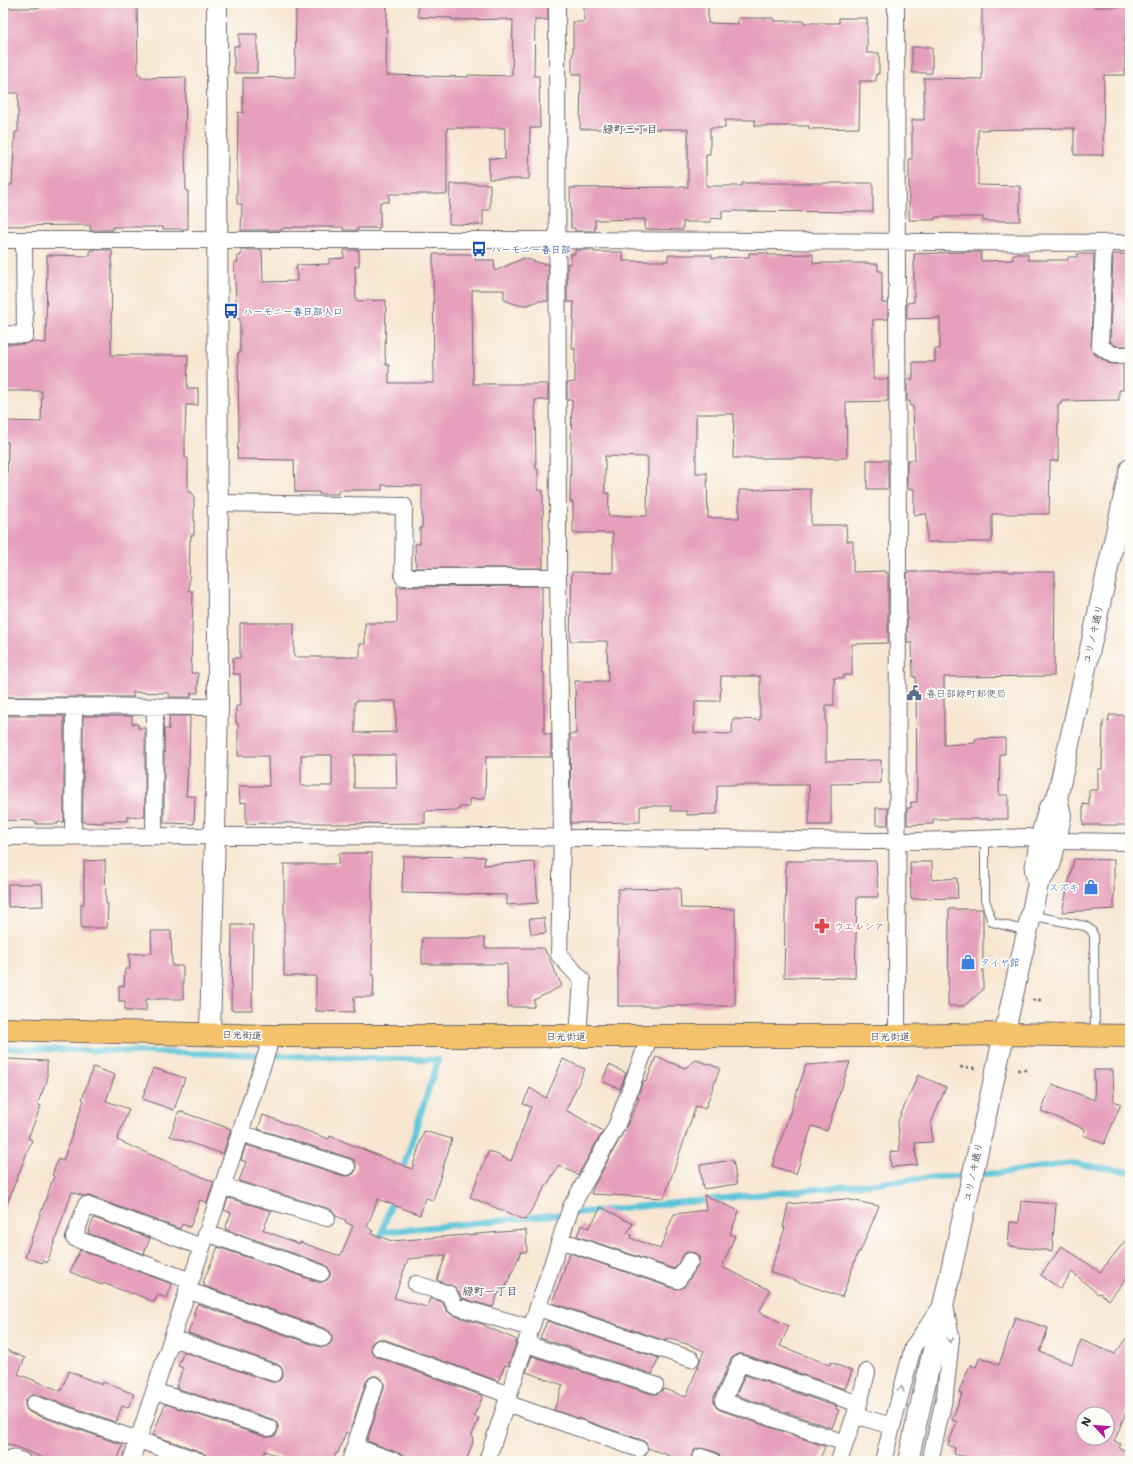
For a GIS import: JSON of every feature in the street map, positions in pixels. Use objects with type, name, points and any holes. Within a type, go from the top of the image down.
[{"type":"highway","name":"日光街道","points":[[3,1029],[269,1036],[896,1036],[1003,1034],[1130,1036]]},
{"type":"street","points":[[210,1034],[218,706],[217,3]]},
{"type":"street","points":[[557,3],[558,577],[562,836],[559,955],[582,980],[578,1036]]},
{"type":"street","points":[[896,3],[898,565],[896,1036]]},
{"type":"street","points":[[3,240],[557,240],[1130,243]]},
{"type":"street","points":[[3,334],[25,335],[24,240]]},
{"type":"street","points":[[1104,243],[1100,346],[1113,355],[1130,355]]},
{"type":"street","name":"ユリノキ通り","points":[[908,1461],[1038,884],[1035,870],[1048,840],[1048,810],[1057,798],[1130,469]]},
{"type":"street","points":[[218,503],[404,506],[403,577],[558,577]]},
{"type":"street","points":[[3,706],[218,706]]},
{"type":"street","points":[[154,706],[154,835]]},
{"type":"street","points":[[73,836],[74,707]]},
{"type":"street","points":[[3,837],[154,835],[562,836],[897,841],[1028,837],[1048,840],[1130,842]]},
{"type":"street","points":[[131,1461],[268,1049],[269,1036]]},
{"type":"street","points":[[487,1461],[571,1207],[616,1127],[650,1036]]},
{"type":"street","points":[[240,1133],[347,1167]]},
{"type":"street","points":[[222,1186],[327,1218]]},
{"type":"street","points":[[321,1273],[86,1205],[74,1238],[189,1286],[323,1338]]},
{"type":"street","points":[[560,1240],[678,1280],[690,1261]]},
{"type":"street","points":[[416,1284],[449,1294],[455,1306],[531,1328]]},
{"type":"street","points":[[883,1461],[913,1347],[945,1302]]},
{"type":"street","points":[[930,1461],[945,1395],[951,1338],[945,1302]]},
{"type":"street","points":[[538,1308],[691,1359]]},
{"type":"street","points":[[172,1338],[274,1373]]},
{"type":"street","points":[[526,1344],[655,1385]]},
{"type":"street","points":[[380,1348],[639,1449]]},
{"type":"street","points":[[845,1443],[723,1401],[740,1363],[857,1410],[891,1426]]},
{"type":"street","points":[[839,1461],[857,1410],[867,1372]]},
{"type":"street","points":[[375,1385],[353,1454],[395,1461]]},
{"type":"street","points":[[154,1391],[269,1428]]},
{"type":"street","points":[[34,1404],[199,1461]]},
{"type":"street","points":[[699,1461],[701,1457],[712,1461]]},
{"type":"lane","points":[[985,838],[985,899],[992,922],[1085,926],[1091,930],[1094,936],[1095,1035]]},
{"type":"building","points":[[73,3],[137,3],[138,75],[141,75],[141,78],[186,77],[185,145],[186,191],[188,191],[188,229],[163,229],[163,227],[113,227],[113,230],[90,230],[90,225],[3,226],[3,185],[12,185],[15,132],[18,132],[18,93],[6,93],[6,64],[3,64],[3,8],[34,8]]},
{"type":"building","points":[[296,3],[387,3],[386,75],[468,77],[468,75],[512,76],[513,20],[452,20],[452,18],[418,17],[418,3],[548,3],[548,20],[535,20],[534,76],[539,76],[540,128],[530,128],[529,179],[489,179],[489,158],[505,159],[505,128],[447,128],[447,194],[389,194],[389,202],[380,202],[380,228],[343,230],[343,227],[294,227],[283,228],[282,230],[241,230],[242,204],[237,204],[237,175],[238,112],[243,113],[243,78],[295,77]]},
{"type":"building","points":[[584,3],[708,3],[708,23],[738,24],[738,18],[773,18],[774,21],[839,23],[839,18],[867,18],[867,53],[879,53],[879,74],[876,74],[876,81],[860,81],[859,128],[809,129],[809,126],[755,126],[755,120],[725,120],[725,128],[710,128],[710,154],[706,154],[706,186],[742,186],[742,183],[873,183],[873,212],[722,211],[722,219],[711,218],[711,222],[683,222],[683,230],[645,229],[645,219],[595,220],[595,231],[575,231],[575,228],[571,228],[570,188],[688,187],[688,129],[580,129],[581,74],[572,74],[573,22],[584,22]]},
{"type":"building","points":[[982,3],[1090,3],[1094,4],[1094,7],[1129,7],[1129,37],[1125,37],[1125,75],[1104,75],[1103,155],[1074,155],[1074,128],[978,130],[978,185],[1020,186],[1020,221],[983,221],[983,217],[935,217],[935,220],[909,220],[909,159],[912,159],[912,120],[924,120],[924,78],[982,79]]},
{"type":"building","points":[[239,34],[257,34],[257,73],[234,73],[234,46],[239,46]]},
{"type":"building","points":[[912,47],[932,47],[932,73],[912,73]]},
{"type":"building","points":[[450,184],[490,184],[490,210],[483,210],[483,225],[449,224]]},
{"type":"building","points":[[90,250],[112,250],[111,355],[188,355],[187,388],[198,388],[198,405],[186,405],[185,434],[185,458],[188,458],[188,492],[192,492],[192,495],[194,495],[194,535],[191,535],[190,540],[189,591],[193,591],[191,673],[198,673],[198,693],[191,693],[191,697],[169,697],[169,693],[133,692],[133,697],[3,697],[3,480],[7,480],[8,442],[3,442],[3,421],[41,422],[42,391],[5,391],[3,344],[25,344],[31,342],[46,343],[47,255],[90,256]]},
{"type":"building","points":[[241,250],[262,250],[263,282],[297,281],[296,265],[329,264],[329,259],[344,258],[344,250],[359,250],[359,266],[355,266],[356,301],[386,300],[385,355],[386,365],[389,365],[389,383],[434,383],[433,254],[475,254],[475,260],[494,260],[495,271],[524,258],[543,264],[548,264],[548,301],[538,301],[528,305],[518,305],[504,300],[504,290],[472,290],[473,384],[548,384],[548,400],[535,400],[536,469],[538,469],[538,490],[543,490],[543,568],[416,568],[415,544],[420,544],[420,528],[422,528],[422,486],[382,485],[382,490],[338,490],[338,494],[295,492],[294,460],[237,459],[239,442],[238,353],[240,353],[240,319],[237,319],[234,262],[238,262],[237,256],[241,256]]},
{"type":"building","points":[[575,250],[594,250],[594,252],[623,252],[623,261],[668,261],[668,255],[712,255],[712,258],[749,257],[749,253],[768,253],[768,255],[813,254],[813,263],[870,263],[878,264],[878,271],[882,271],[882,303],[888,303],[888,319],[873,320],[873,379],[888,379],[888,401],[846,402],[847,458],[733,458],[734,414],[696,414],[696,473],[707,473],[708,518],[739,518],[739,490],[811,489],[811,525],[846,525],[847,541],[853,541],[853,572],[885,571],[885,573],[888,573],[888,643],[852,644],[852,675],[844,675],[844,678],[834,678],[834,705],[826,705],[826,761],[881,760],[881,783],[831,784],[831,825],[809,825],[809,785],[717,785],[717,814],[687,815],[687,811],[671,811],[671,806],[640,806],[640,822],[571,823],[570,734],[576,734],[575,681],[608,681],[607,641],[570,641],[572,572],[613,573],[613,533],[573,533],[573,502],[570,502],[572,400],[567,400],[567,383],[575,382],[575,349],[572,349],[574,302],[567,302],[567,264],[571,264],[571,254],[575,254]],"holes":[[[605,456],[648,457],[647,516],[608,516],[609,493],[605,493]],[[721,676],[760,676],[760,720],[733,719],[732,734],[694,733],[695,701],[720,701]]]},
{"type":"building","points":[[981,252],[981,261],[1013,260],[1013,254],[1028,254],[1028,260],[1068,260],[1068,257],[1077,257],[1077,254],[1094,254],[1091,346],[1094,354],[1108,363],[1123,364],[1123,390],[1119,390],[1119,400],[1061,401],[1061,404],[1058,404],[1058,461],[1050,461],[1049,514],[992,514],[992,542],[927,542],[927,514],[914,515],[914,489],[907,489],[907,460],[915,460],[913,406],[910,406],[910,401],[907,401],[907,379],[913,379],[913,362],[935,362],[935,349],[940,349],[940,318],[907,319],[907,303],[914,302],[914,254]]},
{"type":"building","points":[[1113,254],[1130,254],[1130,346],[1116,346],[1110,341]]},
{"type":"building","points":[[867,460],[888,460],[888,489],[867,489]]},
{"type":"building","points":[[907,572],[1055,572],[1054,676],[944,677],[944,745],[975,743],[975,739],[1005,738],[1005,754],[1000,754],[999,795],[1008,795],[1008,819],[933,819],[933,824],[907,825],[907,808],[911,808],[911,802],[917,802],[916,677],[913,677],[912,643],[907,643]]},
{"type":"building","points":[[542,586],[544,734],[551,734],[551,757],[486,757],[485,799],[469,799],[469,807],[459,807],[459,810],[425,811],[425,823],[246,824],[246,802],[240,803],[239,786],[269,786],[268,756],[238,756],[238,723],[236,723],[236,706],[241,706],[240,674],[233,674],[233,658],[240,658],[240,623],[294,623],[294,657],[360,657],[360,644],[365,644],[365,623],[397,623],[397,587]],"holes":[[[355,701],[396,701],[396,732],[355,733]],[[301,755],[332,755],[332,786],[301,786]],[[354,755],[396,755],[397,788],[354,788]]]},
{"type":"building","points":[[1109,715],[1130,715],[1128,789],[1130,789],[1130,825],[1083,825],[1083,804],[1089,805],[1089,790],[1098,790],[1098,769],[1102,769],[1103,720],[1109,721]]},
{"type":"building","points":[[3,716],[64,716],[64,822],[58,822],[58,824],[36,824],[36,821],[3,820]]},
{"type":"building","points":[[83,716],[132,716],[132,724],[138,724],[138,728],[145,728],[145,817],[128,816],[128,821],[103,821],[103,823],[83,822]]},
{"type":"building","points":[[169,716],[190,716],[189,766],[186,796],[195,796],[194,824],[164,823],[164,729],[169,729]]},
{"type":"building","points":[[876,808],[888,808],[888,825],[876,825]]},
{"type":"building","points":[[339,853],[372,853],[373,997],[354,997],[354,1012],[316,1011],[316,976],[284,976],[284,864],[339,864]]},
{"type":"building","points":[[403,856],[485,857],[484,865],[535,862],[538,903],[507,905],[507,895],[402,893]]},
{"type":"building","points":[[1074,859],[1114,860],[1114,909],[1062,912]]},
{"type":"building","points":[[105,860],[106,904],[108,904],[107,928],[81,928],[81,904],[84,904],[84,861]]},
{"type":"building","points":[[786,861],[876,861],[878,897],[857,897],[855,978],[784,977]]},
{"type":"building","points":[[910,862],[932,862],[932,880],[957,878],[958,898],[911,899]]},
{"type":"building","points":[[8,884],[42,884],[43,906],[8,907]]},
{"type":"building","points":[[680,888],[681,908],[735,909],[735,1006],[618,1006],[618,889]]},
{"type":"building","points":[[949,909],[982,909],[983,912],[983,990],[964,1006],[948,1006]]},
{"type":"building","points":[[544,918],[546,933],[531,934],[529,919]]},
{"type":"building","points":[[232,925],[253,925],[252,1010],[231,1010]]},
{"type":"building","points":[[151,931],[171,931],[172,966],[183,966],[183,999],[146,999],[146,1011],[125,1011],[125,1001],[119,1001],[119,986],[124,986],[125,969],[130,969],[129,954],[152,953]]},
{"type":"building","points":[[422,938],[485,938],[485,948],[544,948],[562,986],[534,1000],[534,1007],[508,1007],[507,964],[422,964]]},
{"type":"building","points":[[656,1057],[685,1068],[696,1060],[720,1068],[705,1109],[696,1106],[664,1198],[591,1194],[627,1125],[639,1098],[637,1098],[643,1081],[646,1082]]},
{"type":"building","points":[[8,1059],[47,1061],[47,1081],[37,1104],[41,1106],[28,1138],[32,1140],[4,1211],[3,1074]]},
{"type":"building","points":[[563,1059],[585,1069],[566,1110],[603,1131],[578,1175],[559,1165],[525,1220],[470,1197],[489,1151],[511,1161],[531,1107],[523,1104],[530,1088],[546,1098]]},
{"type":"building","points":[[850,1062],[827,1131],[812,1126],[796,1174],[772,1166],[806,1065]]},
{"type":"building","points":[[609,1065],[626,1073],[620,1089],[602,1081]]},
{"type":"building","points":[[93,1067],[115,1075],[106,1101],[129,1109],[117,1140],[214,1182],[207,1203],[200,1200],[190,1227],[182,1224],[180,1229],[89,1196],[83,1196],[72,1192],[47,1263],[43,1261],[42,1263],[25,1257],[54,1176],[52,1175],[58,1159],[63,1161],[84,1100],[82,1099]]},
{"type":"building","points":[[153,1068],[185,1078],[174,1110],[142,1099]]},
{"type":"building","points":[[1094,1070],[1113,1070],[1114,1101],[1121,1104],[1104,1144],[1083,1135],[1085,1129],[1041,1111],[1052,1084],[1095,1100]]},
{"type":"building","points":[[918,1075],[946,1087],[931,1123],[932,1142],[915,1143],[917,1165],[891,1167],[890,1152],[900,1151],[898,1121]]},
{"type":"building","points":[[179,1111],[231,1129],[223,1154],[170,1136]]},
{"type":"building","points":[[263,1115],[329,1139],[330,1136],[412,1169],[424,1131],[452,1139],[433,1200],[426,1198],[420,1215],[378,1199],[367,1227],[373,1231],[372,1234],[392,1241],[526,1230],[527,1252],[521,1252],[502,1295],[498,1293],[493,1307],[462,1298],[455,1287],[437,1280],[446,1255],[408,1259],[394,1298],[427,1307],[430,1298],[442,1302],[447,1311],[452,1315],[485,1325],[517,1340],[508,1366],[505,1365],[498,1381],[383,1339],[374,1341],[371,1345],[373,1354],[377,1357],[483,1396],[474,1416],[479,1418],[472,1435],[473,1442],[466,1461],[419,1461],[367,1441],[384,1388],[382,1379],[378,1376],[369,1378],[366,1382],[349,1434],[346,1432],[338,1453],[336,1453],[333,1461],[289,1461],[265,1451],[261,1461],[208,1461],[206,1455],[202,1452],[153,1435],[165,1404],[266,1437],[276,1435],[278,1431],[276,1421],[272,1419],[176,1388],[183,1368],[178,1366],[184,1352],[271,1382],[280,1380],[283,1376],[281,1367],[277,1364],[188,1333],[195,1315],[193,1314],[197,1304],[320,1347],[329,1345],[332,1341],[330,1332],[326,1329],[204,1286],[205,1283],[203,1282],[218,1247],[318,1282],[327,1280],[330,1276],[328,1267],[324,1264],[225,1229],[231,1213],[224,1210],[228,1198],[271,1211],[263,1230],[299,1244],[300,1242],[337,1255],[341,1255],[353,1226],[345,1222],[346,1220],[336,1216],[330,1209],[239,1181],[246,1162],[241,1160],[246,1145],[344,1176],[353,1174],[356,1170],[354,1160],[350,1158],[258,1129]]},
{"type":"building","points":[[733,1160],[737,1184],[703,1189],[700,1165]]},
{"type":"building","points":[[704,1195],[739,1211],[730,1234],[735,1236],[722,1267],[770,1290],[759,1312],[789,1326],[780,1346],[830,1365],[831,1362],[852,1371],[845,1389],[743,1354],[738,1354],[731,1359],[714,1397],[714,1403],[720,1410],[824,1446],[825,1447],[819,1461],[721,1461],[716,1452],[700,1448],[693,1452],[690,1461],[668,1461],[670,1456],[648,1448],[646,1443],[642,1440],[554,1410],[563,1385],[526,1372],[532,1356],[652,1394],[657,1394],[664,1389],[686,1397],[704,1351],[667,1338],[666,1341],[553,1303],[553,1300],[570,1253],[675,1289],[683,1288],[698,1266],[699,1257],[695,1253],[685,1253],[674,1269],[577,1236],[581,1225],[589,1228],[601,1207],[633,1224],[627,1233],[632,1235],[631,1238],[660,1249],[674,1214],[706,1210]]},
{"type":"building","points":[[846,1199],[879,1206],[860,1252],[858,1252],[842,1297],[770,1272],[785,1228],[783,1228],[788,1204]]},
{"type":"building","points":[[1021,1201],[1056,1204],[1052,1251],[1008,1246],[1010,1222],[1019,1223]]},
{"type":"building","points":[[94,1218],[150,1238],[144,1254],[88,1233]]},
{"type":"building","points":[[1130,1235],[1130,1274],[1109,1300],[1100,1293],[1098,1294],[1072,1272],[1060,1289],[1041,1275],[1062,1246],[1100,1272]]},
{"type":"building","points":[[80,1250],[172,1284],[167,1298],[158,1295],[154,1302],[103,1283],[102,1285],[70,1272]]},
{"type":"building","points":[[1015,1317],[1048,1328],[1040,1352],[1072,1364],[1081,1340],[1115,1354],[1130,1333],[1130,1402],[1115,1440],[1115,1406],[1075,1406],[1075,1446],[1115,1446],[1115,1442],[1121,1444],[1119,1448],[1130,1452],[1130,1461],[981,1461],[954,1454],[955,1448],[948,1445],[957,1422],[952,1420],[962,1394],[959,1392],[970,1365],[976,1367],[980,1357],[999,1365]]},
{"type":"building","points":[[547,1321],[659,1358],[652,1374],[540,1338]]},
{"type":"building","points":[[3,1349],[25,1358],[18,1374],[61,1391],[69,1371],[102,1385],[103,1382],[134,1394],[128,1408],[122,1406],[116,1422],[37,1395],[28,1397],[25,1401],[27,1410],[31,1413],[123,1445],[117,1461],[51,1461],[3,1443]]},
{"type":"building","points":[[745,1375],[837,1407],[836,1409],[839,1410],[832,1428],[736,1395]]},
{"type":"waterway","points":[[3,1048],[438,1060],[402,1172]]},
{"type":"waterway","points":[[378,1244],[382,1232],[938,1177],[1000,1173],[1071,1163],[1130,1172]]},
{"type":"waterway","points":[[382,1232],[393,1198]]},
{"type":"place","name":"ハーモニー春日部","points":[[479,249]]},
{"type":"place","name":"ハーモニー春日部入口","points":[[231,311]]},
{"type":"place","name":"春日部緑町郵便局","points":[[914,693]]},
{"type":"place","name":"スズキ","points":[[1091,887]]},
{"type":"place","name":"ウエルシア","points":[[822,926]]},
{"type":"place","name":"タイヤ館","points":[[968,962]]},
{"type":"district","name":"緑町三丁目","points":[[630,129]]},
{"type":"district","name":"緑町一丁目","points":[[490,1291]]}]
